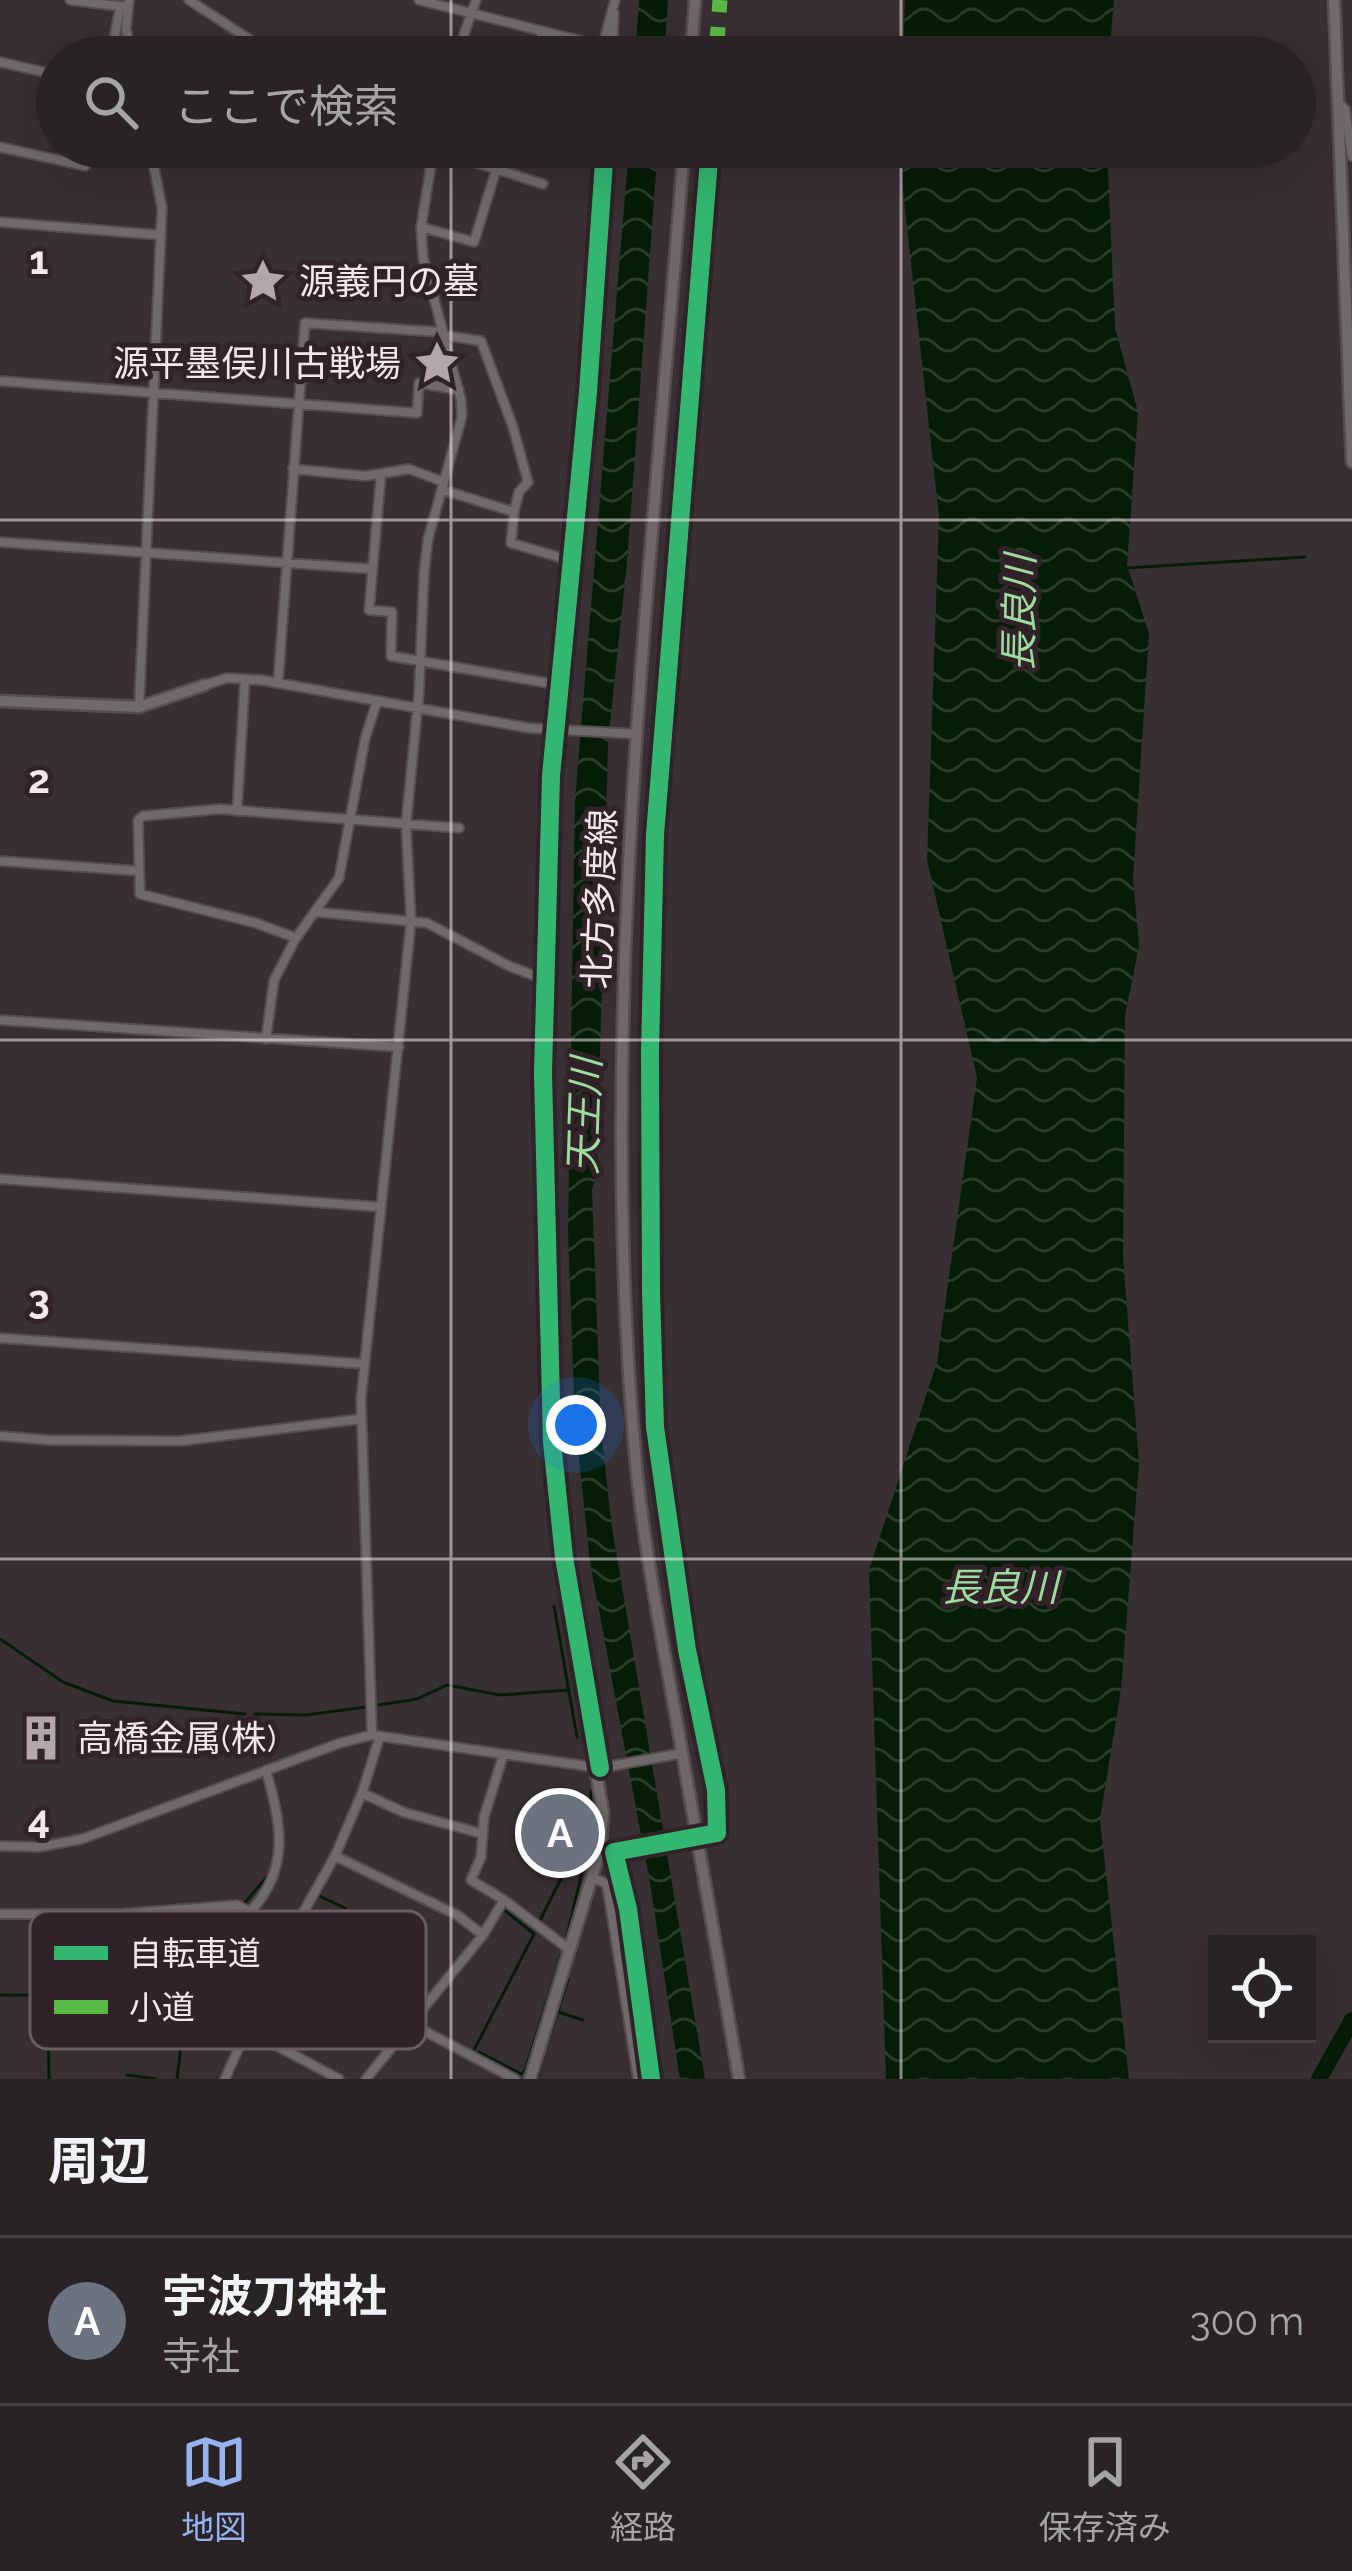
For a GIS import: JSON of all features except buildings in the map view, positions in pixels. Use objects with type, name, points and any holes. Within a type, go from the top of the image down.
[{"type":"main road","points":[[692,36],[695,0]]},
{"type":"main road","name":"北方多度線","points":[[682,168],[630,734],[626,1263],[635,1451],[648,1563],[739,2079]]},
{"type":"street","points":[[70,0],[125,5]]},
{"type":"street","points":[[189,0],[245,36]]},
{"type":"street","points":[[419,0],[556,36]]},
{"type":"street","points":[[464,36],[476,0]]},
{"type":"street","points":[[605,36],[614,0]]},
{"type":"street","points":[[613,36],[614,0]]},
{"type":"street","points":[[1337,0],[1352,462]]},
{"type":"street","points":[[117,36],[125,5]]},
{"type":"street","points":[[125,5],[129,36]]},
{"type":"street","points":[[0,62],[36,70]]},
{"type":"street","points":[[1338,103],[1345,109],[1352,156]]},
{"type":"street","points":[[0,147],[36,155]]},
{"type":"street","points":[[139,707],[160,235],[161,199],[154,168]]},
{"type":"street","points":[[304,1911],[362,1793],[376,1735],[361,1419],[411,921],[406,825],[424,574],[428,539],[462,416],[425,273],[421,227],[429,168]]},
{"type":"street","points":[[493,168],[543,184]]},
{"type":"street","points":[[530,2079],[603,1829],[602,1767],[564,1558],[552,1442],[543,1188],[546,980],[559,685],[603,168]]},
{"type":"street","points":[[421,227],[474,242],[496,169]]},
{"type":"street","points":[[0,222],[160,235]]},
{"type":"street","points":[[278,683],[305,322],[441,333],[481,341],[528,482],[519,492],[511,543],[562,558],[571,583]]},
{"type":"street","points":[[0,381],[417,413],[419,383],[458,390]]},
{"type":"street","points":[[293,469],[381,476],[409,469],[514,512]]},
{"type":"street","points":[[381,476],[369,610],[392,612],[391,656],[559,685]]},
{"type":"street","points":[[0,542],[373,569]]},
{"type":"street","points":[[0,701],[139,707],[227,678],[559,732],[630,734]]},
{"type":"street","points":[[237,811],[244,679]]},
{"type":"street","points":[[266,1039],[270,992],[296,938],[339,878],[365,739],[377,701]]},
{"type":"street","points":[[296,938],[140,894],[138,820],[142,816],[237,811],[459,828]]},
{"type":"street","points":[[0,861],[139,871]]},
{"type":"street","points":[[317,912],[427,923],[546,980]]},
{"type":"street","points":[[0,1020],[398,1047]]},
{"type":"street","points":[[0,1179],[381,1207]]},
{"type":"street","points":[[0,1338],[365,1364]]},
{"type":"street","points":[[0,1436],[180,1441],[361,1419]]},
{"type":"street","points":[[0,1846],[39,1847],[82,1838],[376,1735],[602,1767],[682,1753]]},
{"type":"street","points":[[503,1756],[481,1857],[471,1880],[570,1950]]},
{"type":"street","points":[[251,1911],[281,1858],[280,1821],[266,1770]]},
{"type":"street","points":[[362,1793],[403,1812],[483,1834]]},
{"type":"street","points":[[334,1856],[457,1915],[483,1935]]},
{"type":"street","points":[[592,1878],[606,1883],[608,1891],[638,2079]]},
{"type":"street","points":[[426,2005],[483,1935],[504,1900]]},
{"type":"street","points":[[159,1911],[237,1905],[248,1911]]},
{"type":"street","points":[[426,2030],[515,2079]]},
{"type":"street","points":[[225,2079],[238,2049]]},
{"type":"street","points":[[283,2049],[340,2079]]},
{"type":"street","points":[[366,2079],[390,2049]]},
{"type":"water","points":[[639,0],[668,0],[665,36],[636,36]]},
{"type":"water","points":[[905,0],[1114,0],[1111,36],[904,36]]},
{"type":"water","name":"天王川","points":[[627,168],[656,168],[627,562],[608,744],[597,1174],[592,1190],[601,1429],[611,1521],[705,2079],[680,2079],[650,1883],[590,1562],[575,1422],[568,1230],[575,800]]},
{"type":"water","name":"長良川","points":[[902,168],[1108,168],[1115,327],[1138,412],[1127,565],[1149,634],[1133,878],[1139,946],[1125,1016],[1123,1257],[1139,1463],[1121,1690],[1100,1819],[1129,2079],[886,2079],[869,1570],[937,1362],[977,1078],[927,860],[939,517]]},
{"type":"waterway","points":[[1127,568],[1305,557]]},
{"type":"waterway","points":[[554,1606],[577,1737]]},
{"type":"waterway","points":[[0,1639],[63,1682],[113,1701],[245,1714]]},
{"type":"waterway","points":[[379,1705],[417,1699],[447,1685],[500,1695],[568,1690]]},
{"type":"waterway","points":[[255,1714],[306,1715],[366,1707]]},
{"type":"waterway","points":[[567,1935],[590,1839],[591,1791]]},
{"type":"waterway","points":[[539,1922],[575,1851]]},
{"type":"waterway","points":[[243,1905],[271,1872]]},
{"type":"waterway","points":[[309,1911],[317,1895],[345,1908]]},
{"type":"waterway","points":[[474,2050],[534,1934],[503,1909]]},
{"type":"waterway","points":[[479,2052],[521,2074],[525,2071],[561,1956]]},
{"type":"waterway","points":[[545,2051],[568,1979]]},
{"type":"waterway","points":[[0,1995],[30,1995]]},
{"type":"waterway","points":[[558,2012],[583,2020]]},
{"type":"waterway","points":[[1319,2079],[1352,2020]]},
{"type":"waterway","points":[[49,2049],[49,2079]]},
{"type":"waterway","points":[[177,2079],[181,2049]]},
{"type":"waterway","points":[[230,2079],[243,2049]]},
{"type":"waterway","points":[[537,2079],[543,2058]]},
{"type":"waterway","points":[[127,2075],[156,2079]]},
{"type":"marked path","points":[[717,36],[720,0]]},
{"type":"cycle path","points":[[600,1768],[564,1557],[552,1442],[543,1073],[551,776],[588,392],[604,168]]},
{"type":"cycle path","points":[[651,2079],[628,1909],[614,1852],[717,1833],[716,1790],[687,1650],[655,1427],[651,1293],[655,835],[708,168]]},
{"type":"place","name":"源義円の墓","points":[[263,281]]},
{"type":"place","name":"源平墨俣川古戦場","points":[[437,363]]},
{"type":"place","name":"高橋金属(株)","points":[[41,1738]]},
{"type":"place","name":"宇波刀神社","points":[[560,1833]]}]
